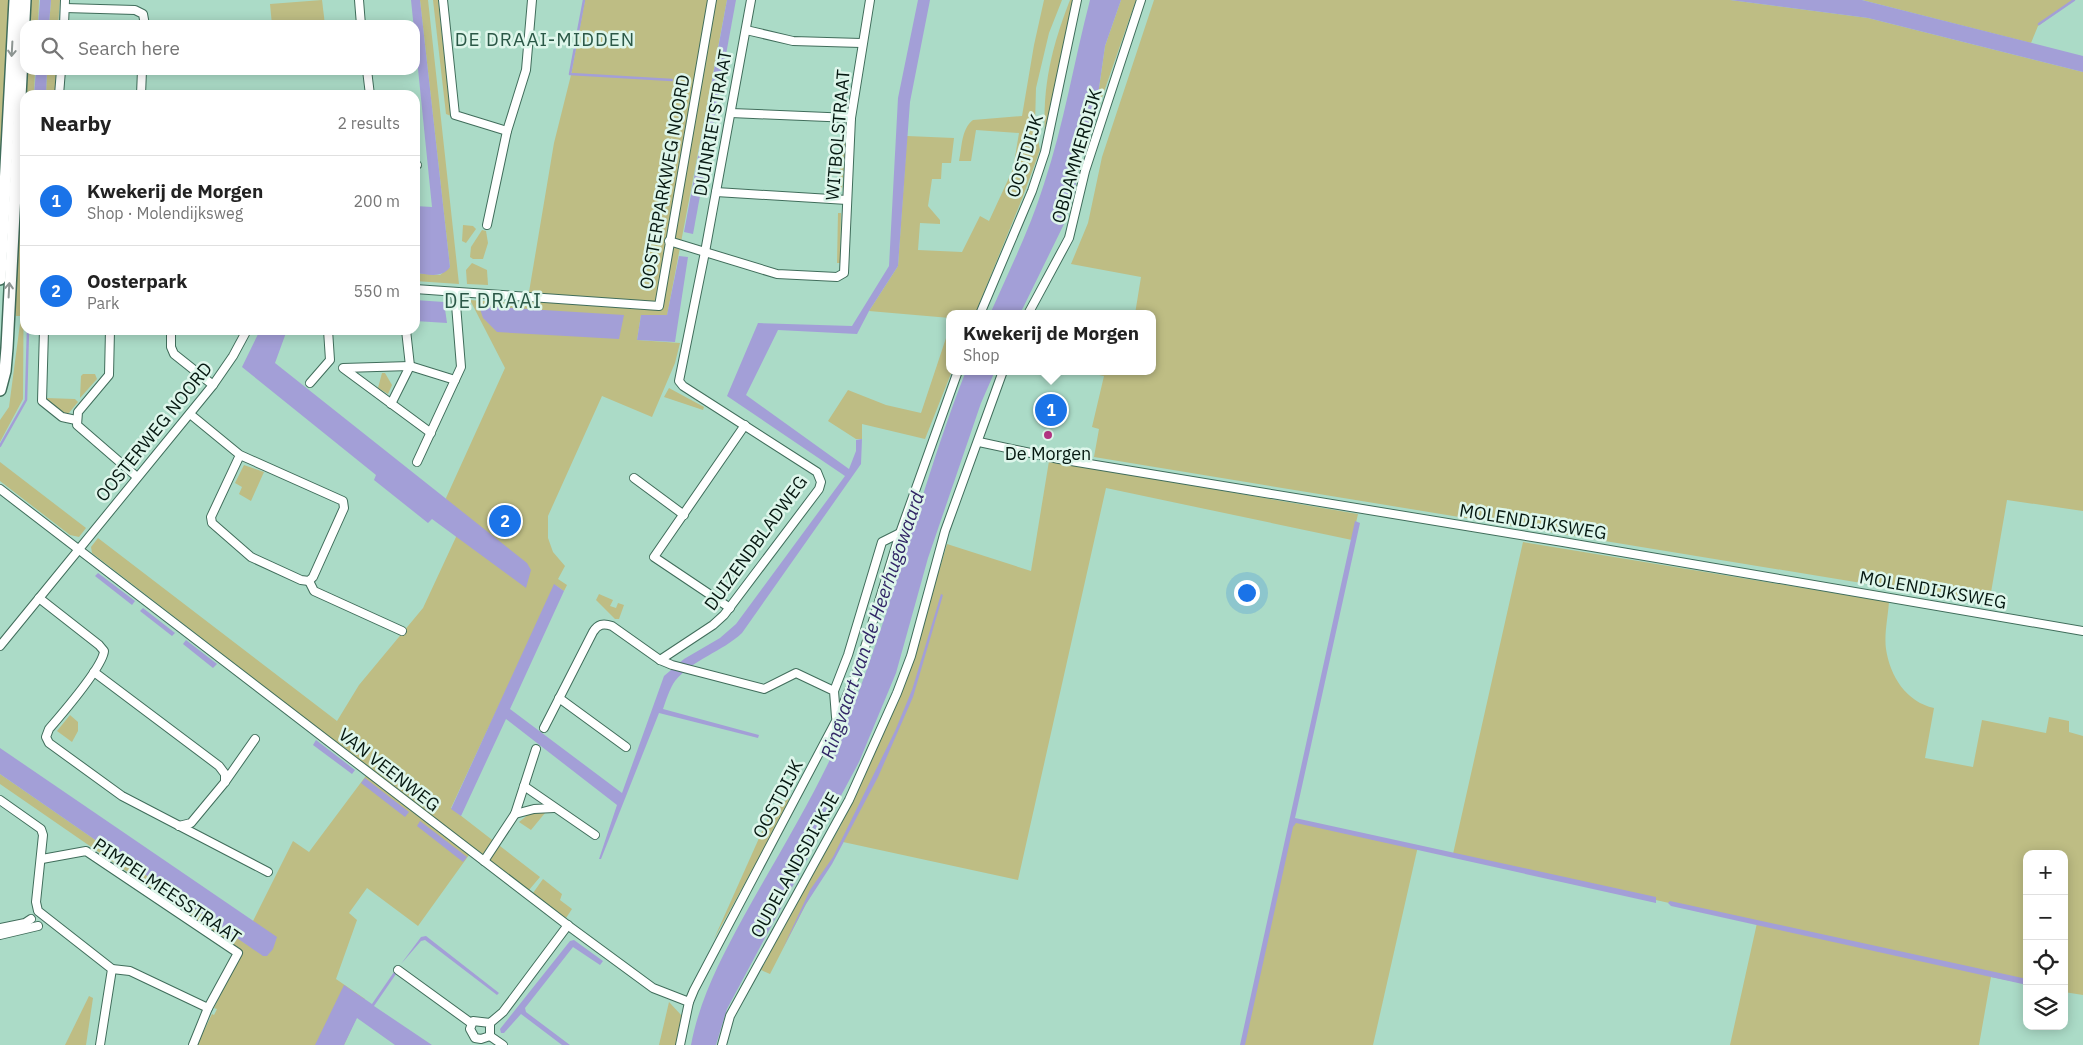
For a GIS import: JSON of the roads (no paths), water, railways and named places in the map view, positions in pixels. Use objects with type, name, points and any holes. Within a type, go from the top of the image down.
[{"type":"main road","points":[[0,279],[15,0]]},
{"type":"main road","points":[[24,20],[25,0]]},
{"type":"main road","points":[[20,90],[21,75]]},
{"type":"main road","points":[[0,390],[5,372],[7,348],[20,97]]},
{"type":"street","points":[[358,0],[360,20]]},
{"type":"street","points":[[443,0],[455,115],[507,131]]},
{"type":"street","points":[[487,224],[507,131],[526,70],[532,0]]},
{"type":"street","name":"OOSTERPARKWEG NOORD","points":[[420,289],[658,306],[712,0]]},
{"type":"street","name":"DUINRIETSTRAAT","points":[[705,252],[751,0]]},
{"type":"street","name":"WITBOLSTRAAT","points":[[705,252],[777,274],[838,277],[844,273],[851,118],[861,43],[870,0]]},
{"type":"street","name":"OOSTDIJK","points":[[982,310],[1032,191],[1045,152],[1077,0]]},
{"type":"street","name":"OBDAMMERDIJK","points":[[1030,310],[1069,238],[1085,171],[1141,0]]},
{"type":"street","points":[[64,20],[65,4],[135,10],[143,14],[144,20]]},
{"type":"street","points":[[746,30],[793,41],[861,43]]},
{"type":"street","points":[[59,90],[61,75]]},
{"type":"street","points":[[141,90],[142,75]]},
{"type":"street","points":[[367,75],[369,90]]},
{"type":"street","points":[[731,112],[851,118]]},
{"type":"street","points":[[716,192],[847,200]]},
{"type":"street","points":[[670,241],[705,252]]},
{"type":"street","name":"DUIZENDBLADWEG","points":[[660,660],[713,625],[730,608],[819,489],[821,482],[817,472],[679,383],[705,252]]},
{"type":"street","points":[[416,462],[461,367],[455,292]]},
{"type":"street","points":[[44,335],[42,401],[62,417],[76,420]]},
{"type":"street","points":[[110,335],[109,375],[78,412],[76,420],[79,429],[137,477]]},
{"type":"street","points":[[172,335],[171,346],[174,354],[213,385]]},
{"type":"street","name":"OOSTERWEG NOORD","points":[[0,646],[213,385],[233,356],[244,335]]},
{"type":"street","points":[[310,383],[330,360],[328,335]]},
{"type":"street","points":[[391,404],[410,366],[407,335]]},
{"type":"street","points":[[330,360],[431,433]]},
{"type":"street","points":[[343,368],[410,366],[455,380]]},
{"type":"street","name":"OOSTDIJK","points":[[680,1045],[689,1002],[706,964],[836,721],[864,655],[900,533],[957,375]]},
{"type":"street","points":[[979,442],[1002,375]]},
{"type":"street","points":[[190,414],[240,455],[343,501],[344,508],[313,577],[308,581],[301,580],[251,556],[212,523],[211,517],[240,455]]},
{"type":"street","points":[[730,608],[654,557],[745,426]]},
{"type":"street","name":"MOLENDIJKSWEG","points":[[979,442],[1059,459],[1572,543],[2083,631]]},
{"type":"street","name":"OUDELANDSDIJKJE","points":[[722,1045],[730,1016],[841,816],[893,701],[911,656],[945,531],[979,442]]},
{"type":"street","points":[[634,478],[684,515]]},
{"type":"street","points":[[0,489],[79,548]]},
{"type":"street","points":[[836,721],[834,691],[848,655],[882,542],[900,533]]},
{"type":"street","name":"VAN VEENWEG","points":[[79,548],[568,925],[653,988],[689,1002]]},
{"type":"street","points":[[308,581],[314,591],[402,631]]},
{"type":"street","points":[[39,598],[101,647],[103,657],[94,672],[49,729],[46,737],[47,741],[113,790],[268,872]]},
{"type":"street","points":[[544,728],[592,632],[598,625],[612,626],[660,660],[689,671],[764,689],[796,673],[834,691]]},
{"type":"street","points":[[94,672],[219,766],[225,774],[225,782]]},
{"type":"street","points":[[559,698],[626,747]]},
{"type":"street","points":[[179,826],[191,823],[225,782],[255,739]]},
{"type":"street","points":[[484,861],[515,814],[536,749]]},
{"type":"street","points":[[524,786],[595,834]]},
{"type":"street","points":[[0,800],[41,829],[43,835],[42,859],[36,902],[38,911],[112,969],[130,971],[208,1008]]},
{"type":"street","points":[[515,814],[534,808],[556,808]]},
{"type":"street","name":"PIMPELMEESSTRAAT","points":[[42,859],[86,851],[238,953],[208,1008],[193,1045]]},
{"type":"street","points":[[4,931],[31,919]]},
{"type":"street","points":[[490,1036],[490,1023],[503,1012],[568,925]]},
{"type":"street","points":[[4,931],[38,926]]},
{"type":"street","points":[[100,1045],[112,969]]},
{"type":"street","points":[[398,970],[471,1022]]},
{"type":"street","points":[[471,1022],[476,1020],[490,1023]]},
{"type":"street","points":[[471,1022],[472,1035],[480,1042],[490,1036]]},
{"type":"street","points":[[490,1036],[504,1045]]},
{"type":"waterway","points":[[584,0],[570,74],[672,80]]},
{"type":"waterway","points":[[2039,24],[2074,0]]},
{"type":"waterway","points":[[0,446],[26,400],[28,335]]},
{"type":"place","name":"Kwekerij de Morgen","points":[[1051,410]]},
{"type":"place","name":"De Morgen","points":[[1048,435]]},
{"type":"place","name":"Oosterpark","points":[[505,521]]},
{"type":"district","name":"DE DRAAI-MIDDEN","points":[[545,39]]},
{"type":"district","name":"DE DRAAI","points":[[493,301]]},
{"type":"water label","name":"Ringvaart van de Heerhugowaard","points":[[872,625]]}]
